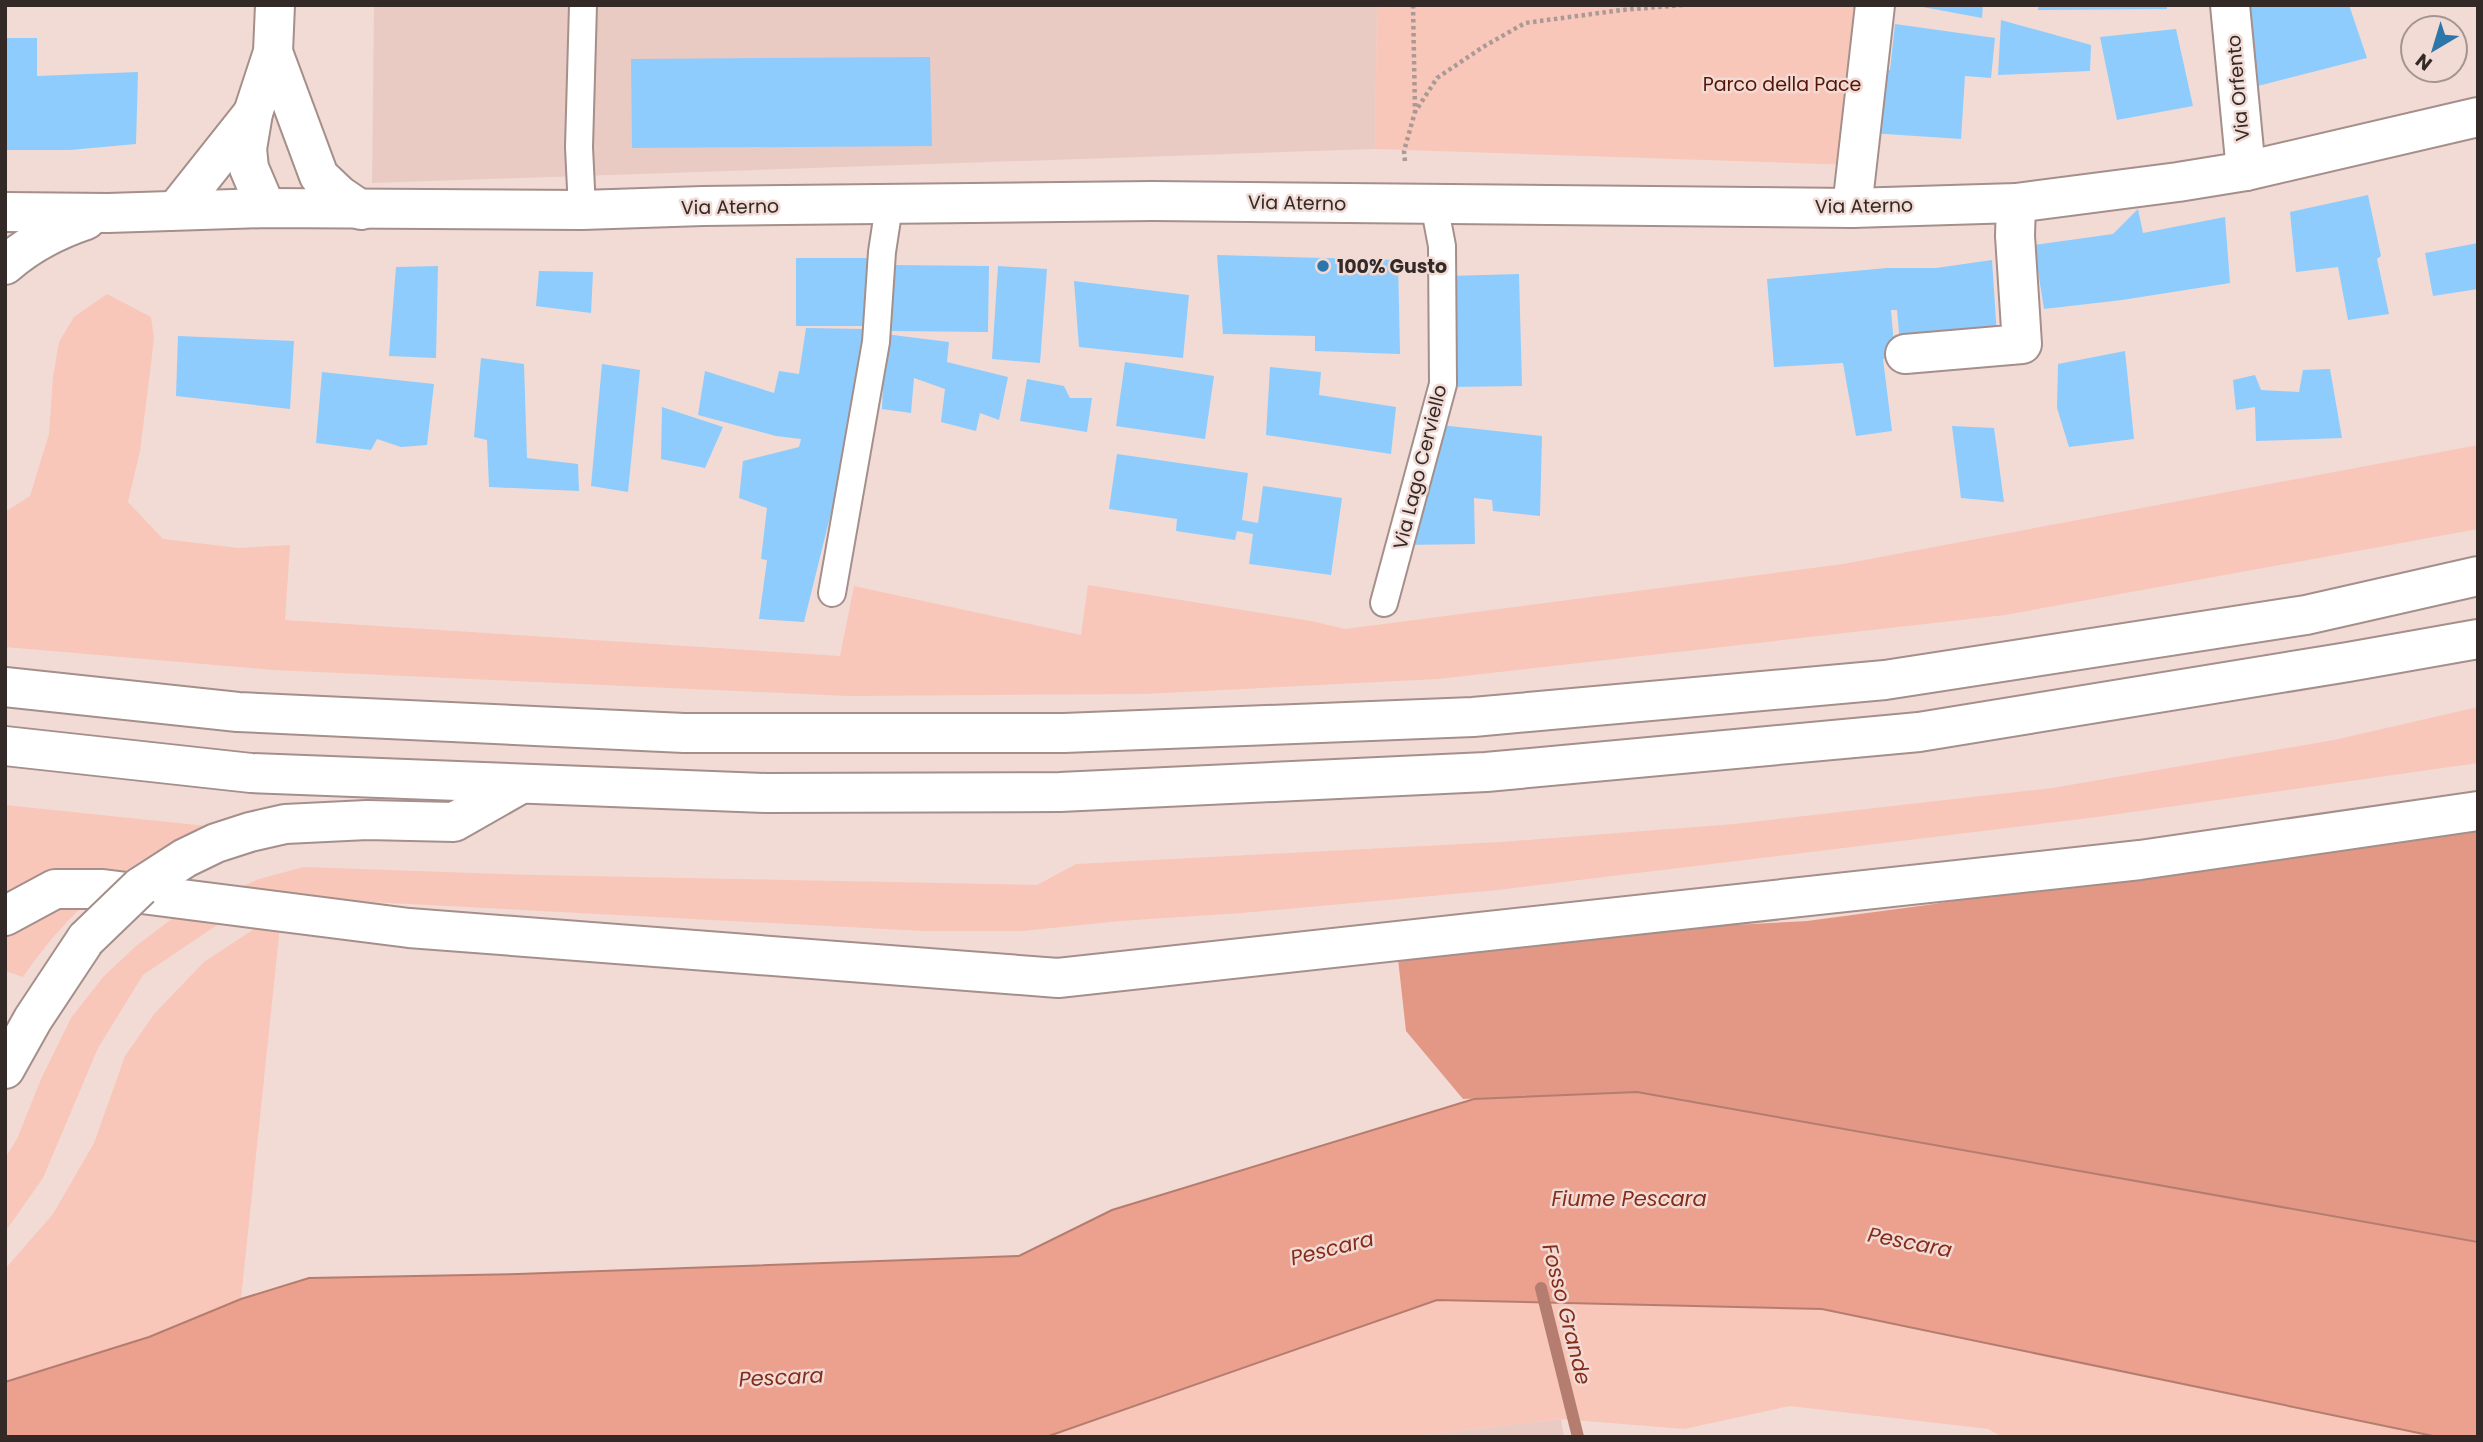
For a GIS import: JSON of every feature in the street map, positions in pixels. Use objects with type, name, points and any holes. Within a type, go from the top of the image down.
[{"type":"main road","points":[[275,5],[273,52],[253,113],[247,149],[254,179],[266,208],[290,180],[294,167],[287,88]]},
{"type":"main road","points":[[1852,208],[1875,5]]},
{"type":"main road","name":"Via Orfento","points":[[2230,5],[2246,171]]},
{"type":"main road","points":[[273,52],[319,176],[339,195],[361,210]]},
{"type":"main road","points":[[176,210],[253,113]]},
{"type":"main road","name":"Via Aterno","points":[[5,212],[108,213],[266,208],[582,210],[1153,201],[1852,208],[2016,203],[2246,171],[2478,117]]},
{"type":"main road","points":[[1905,354],[2022,344],[2015,236],[2016,203]]},
{"type":"main road","name":"Via Aterno","points":[[5,265],[54,231],[108,213]]},
{"type":"main road","points":[[5,687],[238,712],[684,733],[1064,733],[1473,717],[1885,680],[2306,615],[2478,576]]},
{"type":"main road","points":[[5,746],[251,774],[766,793],[1060,792],[1486,772],[1919,732],[2335,665],[2478,639]]},
{"type":"main road","points":[[5,1069],[33,1019],[86,939],[140,887],[185,858],[216,843],[285,824],[367,820],[454,822],[519,785]]},
{"type":"main road","points":[[5,916],[55,890],[103,889],[409,928],[1058,978],[2140,860],[2478,811]]},
{"type":"lane","points":[[582,210],[579,147],[583,5]]},
{"type":"lane","name":"Via Lago Cerviello","points":[[1384,603],[1443,384],[1441,246],[1421,204]]},
{"type":"lane","points":[[832,593],[876,342],[888,205]]},
{"type":"path","points":[[1413,5],[1415,112],[1404,151],[1421,204]]},
{"type":"path","points":[[1415,112],[1437,78],[1525,23],[1683,5]]},
{"type":"shaded area","points":[[374,5],[1377,5],[1375,149],[372,183]]},
{"type":"shaded area","points":[[2478,826],[2478,1242],[1637,1092],[1463,1099],[1406,1031],[1398,959],[1679,928],[1807,921],[2144,871]]},
{"type":"shaded area","points":[[1561,1419],[1564,1437],[1407,1437]]},
{"type":"green space","name":"Parco della Pace","points":[[1377,5],[1870,5],[1855,165],[1375,149]]},
{"type":"green space","points":[[107,294],[151,317],[154,338],[140,451],[128,502],[163,539],[239,548],[290,545],[285,620],[840,656],[854,586],[1081,635],[1088,585],[1311,621],[1345,629],[1843,564],[2478,445],[2478,529],[2005,615],[1438,679],[1145,694],[848,696],[273,670],[5,647],[5,512],[30,496],[49,434],[53,377],[59,342],[74,317]]},
{"type":"green space","points":[[2478,707],[2478,763],[2097,817],[1498,890],[1242,913],[1023,931],[923,931],[293,898],[217,925],[143,975],[98,1048],[43,1178],[5,1232],[5,1158],[17,1139],[41,1079],[71,1018],[103,977],[136,946],[173,918],[259,879],[304,867],[535,875],[1037,885],[1076,864],[1501,842],[1734,824],[2052,788],[2334,740]]},
{"type":"green space","points":[[5,805],[207,826],[205,831],[141,861],[107,885],[62,927],[23,977],[5,971]]},
{"type":"green space","points":[[280,926],[241,1299],[149,1337],[5,1382],[5,1269],[53,1214],[94,1143],[125,1056],[155,1013],[204,962],[254,929]]},
{"type":"green space","points":[[1437,1300],[1822,1309],[2438,1437],[2003,1437],[1988,1429],[1790,1406],[1684,1429],[1561,1419],[1407,1437],[1046,1437]]},
{"type":"water","name":"Fiume Pescara","points":[[1637,1092],[2478,1242],[2478,1437],[2438,1437],[1822,1309],[1437,1300],[1046,1437],[5,1437],[5,1382],[149,1337],[241,1299],[309,1278],[518,1274],[1019,1256],[1112,1210],[1474,1099]]},
{"type":"building","points":[[1912,5],[1983,5],[1982,18]]},
{"type":"building","points":[[2039,5],[2167,5],[2167,9],[2038,10]]},
{"type":"building","points":[[2243,5],[2349,5],[2367,58],[2250,88]]},
{"type":"building","points":[[2001,20],[2091,45],[2090,71],[1998,75]]},
{"type":"building","points":[[1895,24],[1995,38],[1991,78],[1965,76],[1961,139],[1870,133],[1875,69],[1890,70]]},
{"type":"building","points":[[2176,29],[2193,106],[2117,120],[2100,37]]},
{"type":"building","points":[[5,38],[37,38],[37,76],[138,72],[136,144],[70,150],[5,150]]},
{"type":"building","points":[[930,57],[932,146],[632,148],[631,59]]},
{"type":"building","points":[[2368,195],[2381,256],[2377,259],[2389,314],[2348,320],[2338,267],[2296,272],[2290,212]]},
{"type":"building","points":[[2138,209],[2143,233],[2225,217],[2230,283],[2044,309],[2034,245],[2113,234]]},
{"type":"building","points":[[2478,243],[2478,289],[2433,296],[2425,253]]},
{"type":"building","points":[[1217,255],[1398,260],[1400,354],[1315,351],[1315,336],[1223,334]]},
{"type":"building","points":[[796,258],[873,258],[873,326],[796,326]]},
{"type":"building","points":[[1992,260],[1997,336],[1900,344],[1897,310],[1891,310],[1895,358],[1883,359],[1892,431],[1856,436],[1843,363],[1774,367],[1767,279],[1887,268],[1936,268]]},
{"type":"building","points":[[893,265],[989,266],[988,332],[892,331]]},
{"type":"building","points":[[438,266],[436,358],[389,356],[396,267]]},
{"type":"building","points":[[998,266],[1047,269],[1040,363],[992,359]]},
{"type":"building","points":[[539,271],[593,272],[591,313],[536,306]]},
{"type":"building","points":[[1519,274],[1522,386],[1449,387],[1449,276]]},
{"type":"building","points":[[1074,281],[1189,295],[1183,358],[1079,347]]},
{"type":"building","points":[[806,328],[864,329],[845,456],[804,622],[759,619],[767,560],[761,559],[767,508],[739,498],[743,461],[799,447],[801,439],[776,436],[698,415],[705,371],[774,393],[779,371],[799,374]]},
{"type":"building","points":[[885,334],[949,342],[947,362],[1008,377],[999,420],[980,413],[976,431],[941,422],[945,389],[914,378],[911,413],[882,409]]},
{"type":"building","points":[[178,336],[294,341],[290,409],[176,396]]},
{"type":"building","points":[[2125,351],[2134,439],[2069,447],[2057,408],[2058,364]]},
{"type":"building","points":[[481,358],[524,364],[527,458],[578,464],[579,491],[489,487],[487,440],[474,437]]},
{"type":"building","points":[[1125,362],[1214,376],[1205,439],[1116,426]]},
{"type":"building","points":[[602,364],[640,370],[628,492],[591,486]]},
{"type":"building","points":[[1270,367],[1321,372],[1319,395],[1396,407],[1391,454],[1266,435]]},
{"type":"building","points":[[2330,369],[2342,438],[2256,441],[2255,407],[2236,410],[2233,380],[2255,375],[2261,390],[2299,392],[2303,370]]},
{"type":"building","points":[[322,372],[434,384],[427,445],[401,447],[377,439],[371,450],[316,443]]},
{"type":"building","points":[[1027,379],[1064,386],[1070,398],[1092,398],[1087,432],[1020,421]]},
{"type":"building","points":[[662,407],[723,427],[705,468],[661,459]]},
{"type":"building","points":[[1440,425],[1542,436],[1540,516],[1493,511],[1492,500],[1474,498],[1475,544],[1400,545]]},
{"type":"building","points":[[1952,426],[1994,428],[2004,502],[1961,498]]},
{"type":"building","points":[[1117,454],[1248,473],[1242,520],[1258,523],[1263,486],[1342,498],[1331,575],[1249,564],[1253,534],[1237,531],[1235,540],[1176,531],[1177,519],[1109,509]]},
{"type":"waterway","name":"Fosso Grande","points":[[1541,1288],[1578,1437]]},
{"type":"place","name":"100% Gusto","points":[[1323,266]]},
{"type":"water label","name":"Pescara","points":[[1910,1242]]},
{"type":"water label","name":"Pescara","points":[[1332,1248]]},
{"type":"water label","name":"Pescara","points":[[781,1377]]}]
